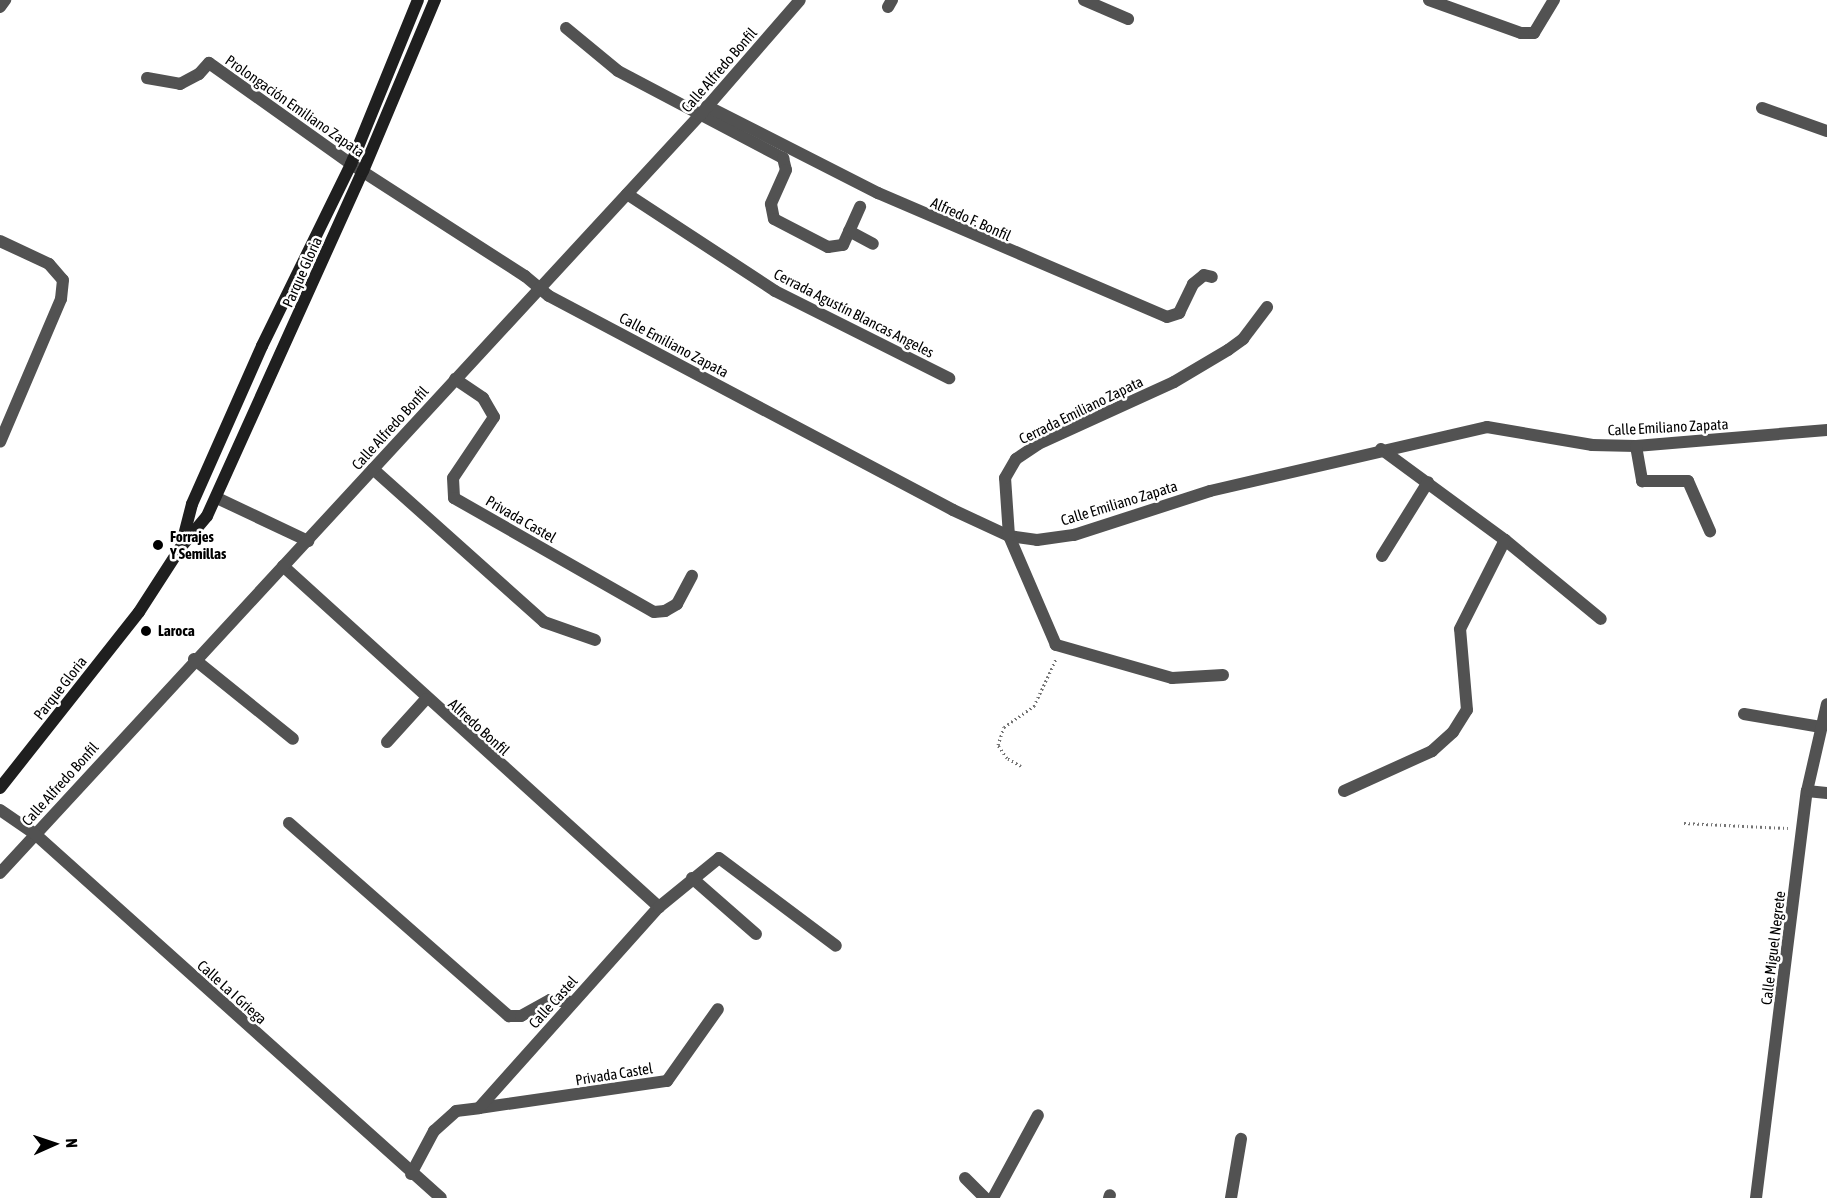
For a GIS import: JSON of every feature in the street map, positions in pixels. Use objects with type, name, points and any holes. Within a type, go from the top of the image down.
[{"type":"main road","name":"Parque Gloria","points":[[181,547],[192,504],[262,346],[351,164],[418,0]]},
{"type":"main road","name":"Parque Gloria","points":[[0,788],[139,612],[216,498],[363,171],[435,0]]},
{"type":"main road","points":[[262,346],[281,356]]},
{"type":"street","points":[[0,7],[5,0]]},
{"type":"street","name":"Calle Alfredo Bonfil","points":[[0,873],[194,659],[308,541],[538,286],[704,110],[800,0]]},
{"type":"street","points":[[1084,0],[1128,19]]},
{"type":"street","points":[[1429,0],[1521,33],[1534,33],[1554,0]]},
{"type":"street","points":[[566,28],[618,71],[704,110],[783,158],[786,170],[771,204],[774,219],[828,247],[843,245],[860,207]]},
{"type":"street","name":"Prolongación Emiliano Zapata","points":[[147,78],[180,84],[199,74],[209,63],[363,171]]},
{"type":"street","points":[[1762,108],[1827,131]]},
{"type":"street","name":"Alfredo F. Bonfil","points":[[704,110],[878,193],[1167,317],[1179,313],[1193,284],[1204,275],[1212,277]]},
{"type":"street","name":"Calle Emiliano Zapata","points":[[363,171],[559,302],[953,510],[1010,536],[1037,540],[1074,535],[1210,491],[1381,449],[1487,427],[1593,445],[1636,446],[1827,430]]},
{"type":"street","name":"Cerrada Agustín Blancas Angeles","points":[[627,194],[775,291],[949,378]]},
{"type":"street","points":[[849,231],[873,244]]},
{"type":"street","points":[[0,241],[49,264],[63,280],[61,299],[0,442]]},
{"type":"street","name":"Cerrada Emiliano Zapata","points":[[1056,645],[1010,536],[1005,478],[1016,459],[1038,444],[1174,382],[1228,350],[1243,339],[1267,307]]},
{"type":"street","name":"Privada Castel","points":[[455,379],[483,398],[494,417],[453,478],[454,498],[654,612],[665,611],[677,604],[692,576]]},
{"type":"street","points":[[1636,446],[1642,481],[1688,481],[1710,531]]},
{"type":"street","points":[[1381,449],[1506,540],[1601,620]]},
{"type":"street","points":[[373,469],[544,622],[596,640]]},
{"type":"street","points":[[1382,556],[1428,482]]},
{"type":"street","points":[[216,498],[308,541]]},
{"type":"street","points":[[1344,791],[1432,751],[1453,732],[1467,710],[1460,629],[1506,540]]},
{"type":"street","name":"Alfredo Bonfil","points":[[283,566],[426,699],[659,907]]},
{"type":"street","points":[[1056,645],[1172,678],[1222,675]]},
{"type":"street","points":[[194,659],[293,739]]},
{"type":"street","points":[[387,742],[426,699]]},
{"type":"street","name":"Calle Miguel Negrete","points":[[1756,1198],[1806,791],[1827,704]]},
{"type":"street","points":[[1744,714],[1821,728]]},
{"type":"street","points":[[1806,791],[1827,793]]},
{"type":"street","name":"Calle La I Griega","points":[[0,810],[35,834],[411,1174],[441,1198]]},
{"type":"street","points":[[290,823],[509,1016],[521,1016],[550,1000],[572,1002]]},
{"type":"street","name":"Calle Castel","points":[[479,1108],[659,907],[719,858],[729,861],[836,946]]},
{"type":"street","points":[[692,878],[756,934]]},
{"type":"street","name":"Privada Castel","points":[[479,1108],[667,1081],[718,1009]]},
{"type":"street","points":[[411,1174],[434,1131],[456,1111],[479,1108]]},
{"type":"street","points":[[993,1198],[1038,1115]]},
{"type":"street","points":[[1231,1198],[1241,1139]]},
{"type":"street","points":[[964,1178],[986,1198]]},
{"type":"path","points":[[1021,766],[1007,758],[998,745],[1004,727],[1035,706],[1056,663],[1056,645]]},
{"type":"path","points":[[1684,823],[1802,828]]},
{"type":"place","name":"Forrajes Y Semillas","points":[[158,545]]},
{"type":"place","name":"Laroca","points":[[146,631]]}]
